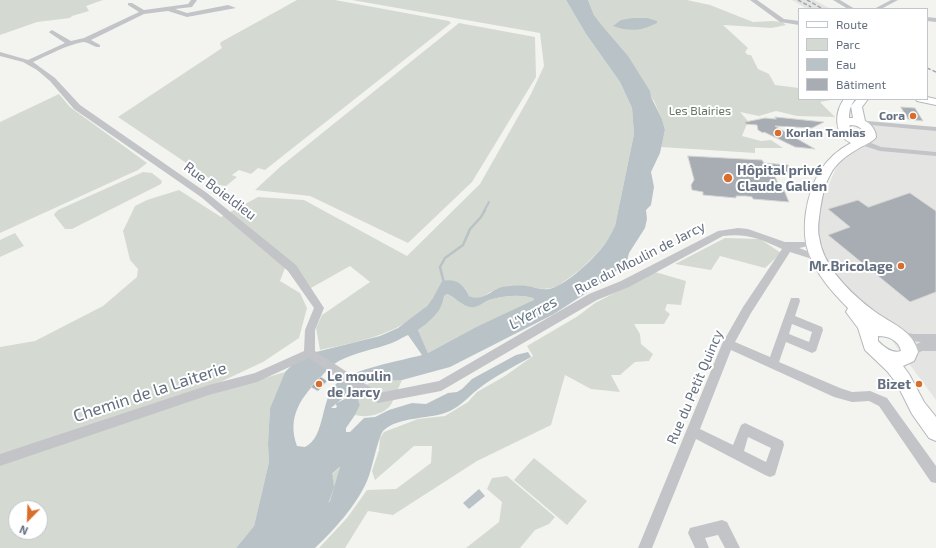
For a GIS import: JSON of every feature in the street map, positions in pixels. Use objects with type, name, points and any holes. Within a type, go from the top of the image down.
[{"type":"main road","points":[[847,100],[844,113],[846,130],[854,140],[861,142]]},
{"type":"main road","points":[[862,100],[857,103],[856,106],[858,117],[870,133],[870,137],[868,140],[861,142],[835,159],[823,174],[818,183],[812,220],[812,238],[820,261],[827,274],[868,317],[895,333],[908,344],[906,355],[915,386],[936,419]]},
{"type":"main road","points":[[858,117],[849,121],[843,144],[819,166],[812,180],[806,204],[807,249],[816,267],[827,283],[865,326],[871,345],[893,366],[903,379],[918,408],[936,432]]},
{"type":"main road","points":[[868,336],[873,330],[895,333]]},
{"type":"main road","points":[[880,353],[894,359],[906,355]]},
{"type":"street","points":[[754,0],[782,21],[798,23]]},
{"type":"street","points":[[836,0],[850,8]]},
{"type":"street","points":[[879,8],[895,0]]},
{"type":"street","points":[[29,62],[70,43],[86,40],[143,12],[168,9],[192,3],[197,12]]},
{"type":"street","points":[[130,4],[143,12]]},
{"type":"street","points":[[168,9],[187,15],[228,7],[232,8]]},
{"type":"street","points":[[52,32],[70,43]]},
{"type":"street","points":[[86,40],[98,46]]},
{"type":"street","name":"Rue Boieldieu","points":[[0,54],[29,62],[40,69],[77,107],[204,195],[292,268],[319,308],[311,323],[308,341],[310,353]]},
{"type":"street","points":[[858,117],[892,125],[936,128]]},
{"type":"street","points":[[861,142],[880,149],[936,154]]},
{"type":"street","name":"Rue du Moulin de Jarcy","points":[[310,353],[378,398],[441,386],[592,297],[625,284],[721,233],[733,231],[748,232],[787,245],[796,250],[807,249]]},
{"type":"street","name":"Rue du Petit Quincy","points":[[645,548],[728,344],[747,310],[787,249],[787,245]]},
{"type":"street","points":[[773,364],[795,301]]},
{"type":"street","points":[[783,336],[812,348],[818,330],[789,318]]},
{"type":"street","points":[[895,333],[914,338],[936,338]]},
{"type":"street","points":[[728,344],[838,393],[852,397],[870,396],[883,402],[936,477]]},
{"type":"street","points":[[906,355],[921,347],[936,346]]},
{"type":"street","name":"Chemin de la Laiterie","points":[[0,460],[209,390],[257,377],[310,353]]},
{"type":"street","points":[[692,431],[736,454]]},
{"type":"street","points":[[702,548],[695,534],[722,527],[733,548]]},
{"type":"shaded area","points":[[792,0],[814,0],[829,8],[805,8]]},
{"type":"shaded area","points":[[868,124],[936,128],[936,400],[873,315],[845,288],[823,257],[816,229],[820,205],[839,161],[875,136]]},
{"type":"green space","points":[[0,0],[103,0],[86,6],[89,11],[70,18],[37,22],[0,35]]},
{"type":"green space","points":[[297,0],[335,0],[449,21],[451,23],[265,170],[258,168],[251,174],[239,170],[232,175],[237,177],[226,186],[219,185],[118,117],[222,48],[220,44],[221,42]]},
{"type":"green space","points":[[352,0],[566,0],[586,34],[620,82],[632,108],[634,134],[615,226],[609,238],[600,250],[581,269],[557,287],[544,289],[525,286],[490,292],[482,298],[474,298],[469,296],[465,288],[442,281],[432,300],[421,312],[409,321],[366,339],[320,350],[316,328],[322,315],[370,282],[350,266],[311,288],[288,260],[280,281],[300,293],[307,308],[299,338],[263,362],[165,408],[285,372],[270,408],[268,444],[269,462],[254,526],[236,548],[0,548],[0,347],[35,341],[103,306],[137,277],[138,269],[130,260],[123,231],[135,206],[147,200],[179,190],[221,217],[258,197],[304,200],[407,256],[480,184],[531,94],[544,66],[540,33]]},
{"type":"green space","name":"Les Blairies","points":[[588,0],[687,0],[710,5],[753,22],[782,22],[786,25],[772,28],[723,25],[748,48],[745,52],[748,55],[751,55],[758,69],[769,74],[775,85],[798,88],[798,100],[830,100],[820,102],[835,117],[797,116],[776,111],[759,116],[740,112],[748,121],[742,136],[761,141],[771,140],[783,148],[755,148],[755,153],[661,147],[665,130],[654,101],[594,15]]},
{"type":"green space","points":[[459,23],[535,37],[536,77],[472,182],[408,243],[310,196],[255,190],[280,167]]},
{"type":"green space","points":[[59,94],[70,107],[147,163],[138,170],[0,233],[0,122]]},
{"type":"green space","points":[[143,172],[152,173],[162,181],[161,184],[72,229],[65,229],[54,215],[58,210]]},
{"type":"green space","points":[[15,233],[24,246],[0,257],[0,240]]},
{"type":"green space","points":[[725,238],[760,239],[781,253],[765,268],[720,256],[711,270],[675,264]]},
{"type":"green space","points":[[655,272],[686,281],[681,305],[667,304],[665,310],[670,314],[664,324],[634,324],[640,334],[641,344],[653,354],[649,361],[635,362],[620,375],[611,375],[620,392],[591,389],[565,375],[551,425],[477,461],[393,515],[368,511],[345,548],[319,548],[347,518],[367,490],[396,489],[431,463],[432,446],[414,446],[375,480],[372,471],[379,450],[380,438],[384,432],[418,419],[445,416],[468,402],[477,392],[505,376],[533,356],[527,346],[578,316],[595,303]]},
{"type":"green space","points":[[447,294],[463,305],[469,307],[477,306],[499,297],[528,297],[533,298],[534,301],[476,327],[428,353],[418,330],[438,311],[444,296]]},
{"type":"green space","points":[[402,380],[390,406],[383,412],[374,415],[355,415],[360,405],[356,393],[361,388],[371,382]]},
{"type":"green space","points":[[534,458],[587,501],[567,525],[514,480]]},
{"type":"green space","points":[[341,467],[330,501],[297,533],[314,497],[333,473]]},
{"type":"green space","points":[[507,476],[555,517],[549,524],[535,530],[520,548],[466,548],[499,522],[502,502],[487,489],[492,478]]},
{"type":"water","points":[[566,0],[588,0],[594,15],[628,56],[650,91],[651,97],[662,119],[665,130],[660,153],[651,172],[654,187],[651,205],[646,210],[647,219],[645,228],[629,253],[627,261],[609,278],[554,314],[450,367],[402,380],[361,383],[337,403],[356,393],[360,405],[346,428],[346,432],[350,432],[364,418],[375,417],[389,410],[412,403],[426,404],[448,393],[457,392],[472,379],[516,355],[528,352],[531,357],[503,372],[450,411],[438,415],[405,420],[384,430],[369,476],[357,499],[344,517],[315,548],[236,548],[254,526],[269,462],[268,444],[270,408],[285,372],[294,363],[316,352],[380,336],[398,328],[427,306],[442,281],[455,281],[462,285],[469,296],[474,298],[482,297],[502,287],[524,286],[548,289],[554,287],[569,279],[584,267],[607,241],[615,226],[634,134],[632,108],[620,82],[586,34]],"holes":[[[447,294],[463,305],[469,307],[477,306],[499,297],[522,296],[533,298],[534,300],[476,327],[428,353],[418,330],[435,316],[441,307],[444,296]],[[408,335],[422,355],[365,370],[344,378],[337,383],[328,398],[320,426],[312,442],[305,447],[297,446],[294,436],[297,410],[306,394],[328,370],[334,364],[346,358],[395,342]],[[335,404],[337,406],[336,408],[331,408]],[[340,467],[330,501],[298,532],[314,496],[333,473]]]},
{"type":"water","points":[[647,18],[657,21],[657,23],[635,30],[613,26],[621,20]]},
{"type":"water","points":[[479,489],[485,496],[469,509],[463,503]]},
{"type":"building","name":"Cora","points":[[901,107],[915,108],[923,121],[908,119]]},
{"type":"building","name":"Korian Tamias","points":[[775,117],[824,122],[812,128],[775,126],[815,149],[795,147],[764,132],[763,133],[758,130],[757,125],[745,124],[745,122],[765,118],[776,119]]},
{"type":"building","name":"Hôpital privé Claude Galien","points":[[688,156],[762,160],[764,163],[788,165],[792,173],[788,174],[789,175],[774,174],[780,188],[784,190],[789,202],[753,199],[752,197],[746,196],[736,196],[736,198],[703,195],[703,192],[692,190],[691,185],[694,180]]},
{"type":"building","name":"Mr.Bricolage","points":[[910,193],[936,211],[936,292],[910,302],[828,235],[850,227],[828,209],[858,200],[868,207]]},
{"type":"building","name":"Le moulin de Jarcy","points":[[321,377],[327,381],[318,391],[311,387]]},
{"type":"waterway","points":[[484,211],[489,202]]},
{"type":"waterway","points":[[444,283],[440,267],[445,258],[463,245],[470,229],[485,210]]},
{"type":"waterway","name":"L'Yerres","points":[[286,548],[299,525],[316,507],[323,487],[321,464]]},
{"type":"railway","points":[[798,0],[811,7]]},
{"type":"railway","points":[[807,0],[821,8]]},
{"type":"railway","points":[[928,68],[936,72]]},
{"type":"place","name":"Cora","points":[[913,116]]},
{"type":"place","name":"Korian Tamias","points":[[778,133]]},
{"type":"place","name":"Hôpital privé Claude Galien","points":[[728,178]]},
{"type":"place","name":"Mr.Bricolage","points":[[901,266]]},
{"type":"place","name":"Le moulin de Jarcy","points":[[319,384]]},
{"type":"place","name":"Bizet","points":[[919,384]]}]
